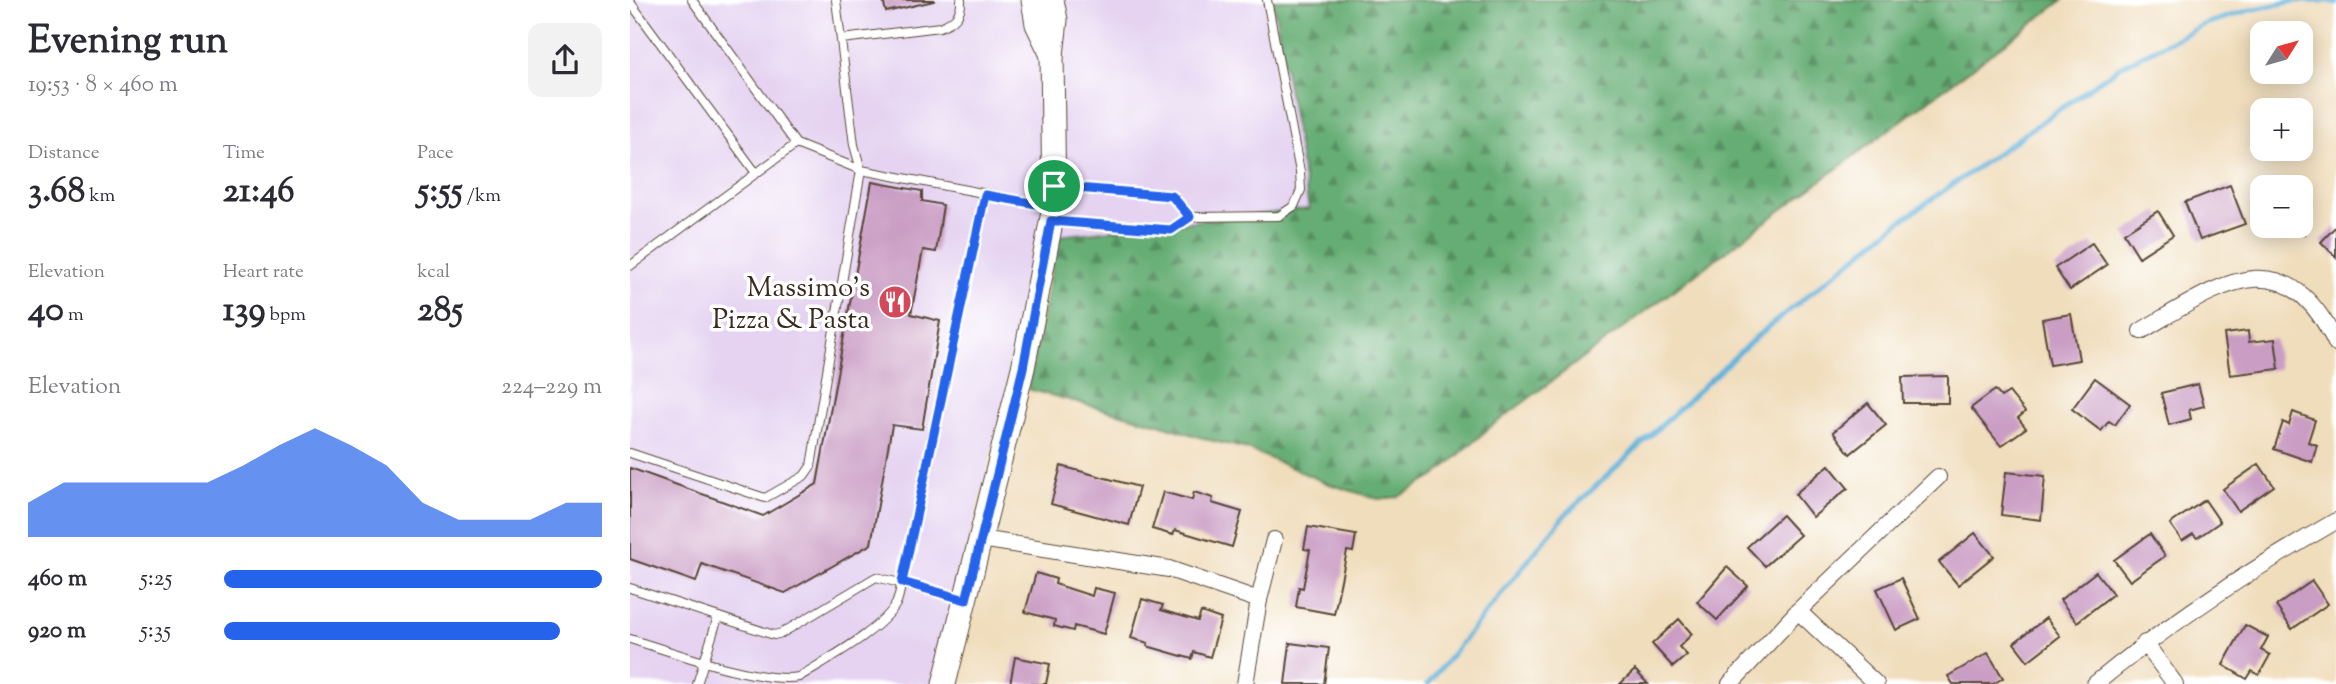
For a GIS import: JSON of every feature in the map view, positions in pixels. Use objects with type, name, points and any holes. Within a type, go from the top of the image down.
[{"type":"street","points":[[1032,0],[1037,24],[1052,55]]},
{"type":"street","points":[[944,684],[1023,368],[1053,205],[1052,55],[1056,20],[1052,0]]},
{"type":"street","points":[[2141,331],[2219,286],[2251,279],[2282,282],[2293,288],[2316,307],[2336,343]]},
{"type":"street","points":[[1730,684],[1798,611],[1938,478]]},
{"type":"street","points":[[2095,684],[2145,643],[2255,567],[2336,520]]},
{"type":"street","points":[[981,539],[1169,569],[1259,600]]},
{"type":"street","points":[[1245,684],[1259,600],[1274,540]]},
{"type":"street","points":[[1798,611],[1876,684]]},
{"type":"street","points":[[2145,643],[2175,684]]},
{"type":"lane","points":[[692,0],[796,144],[861,170],[985,195],[1053,205],[1171,230],[1190,217],[1279,216],[1294,206],[1301,190],[1267,0]]},
{"type":"lane","points":[[630,453],[765,498],[804,476],[811,466],[861,170],[854,145],[836,0]]},
{"type":"lane","points":[[842,39],[940,27],[957,16],[961,0]]},
{"type":"lane","points":[[630,2],[756,173]]},
{"type":"lane","points":[[630,265],[796,144]]},
{"type":"lane","points":[[630,639],[729,671],[788,681],[799,677],[863,636],[897,603],[985,195]]},
{"type":"lane","points":[[1053,205],[1172,196],[1190,217]]},
{"type":"lane","points":[[630,588],[774,635],[782,633],[876,577],[966,600]]},
{"type":"lane","points":[[697,684],[718,617]]},
{"type":"shaded area","points":[[630,0],[1022,0],[1042,58],[1044,207],[1013,367],[934,684],[630,684]]},
{"type":"shaded area","points":[[1062,0],[1273,0],[1309,209],[1059,236],[1064,59]]},
{"type":"green space","points":[[1273,0],[2063,0],[1489,428],[1435,476],[1398,497],[1378,499],[1329,484],[1248,449],[1028,389],[1058,236],[1309,209]]},
{"type":"building","points":[[883,0],[934,0],[934,1],[886,12]]},
{"type":"building","points":[[872,182],[922,191],[922,201],[943,205],[936,252],[923,250],[911,314],[940,321],[922,429],[892,425],[871,544],[785,593],[702,564],[696,582],[630,559],[630,468],[763,516],[817,484]]},
{"type":"building","points":[[2230,185],[2245,224],[2200,240],[2185,202]]},
{"type":"building","points":[[2158,211],[2173,235],[2139,257],[2124,233]]},
{"type":"building","points":[[2336,226],[2336,257],[2321,242]]},
{"type":"building","points":[[2092,243],[2107,265],[2070,290],[2055,268]]},
{"type":"building","points":[[2071,314],[2079,360],[2050,365],[2042,319]]},
{"type":"building","points":[[2248,331],[2249,342],[2275,339],[2279,369],[2230,375],[2224,334]]},
{"type":"building","points":[[1948,376],[1948,403],[1903,403],[1902,377]]},
{"type":"building","points":[[2095,378],[2130,404],[2115,425],[2109,421],[2101,431],[2072,409]]},
{"type":"building","points":[[2198,384],[2204,406],[2189,410],[2191,419],[2169,425],[2161,393]]},
{"type":"building","points":[[1995,390],[2001,397],[2009,392],[2025,412],[2018,418],[2026,428],[2001,446],[1971,408]]},
{"type":"building","points":[[1868,403],[1886,425],[1850,454],[1833,432]]},
{"type":"building","points":[[2293,412],[2315,420],[2308,442],[2317,445],[2312,462],[2274,449],[2283,422],[2289,425]]},
{"type":"building","points":[[2259,464],[2274,486],[2238,511],[2223,489]]},
{"type":"building","points":[[1829,465],[1848,488],[1813,517],[1795,494]]},
{"type":"building","points":[[1061,466],[1139,487],[1129,525],[1051,504]]},
{"type":"building","points":[[2006,472],[2045,476],[2041,520],[2001,515]]},
{"type":"building","points":[[1163,492],[1192,500],[1194,492],[1213,498],[1212,503],[1242,512],[1232,547],[1175,530],[1173,535],[1152,529]]},
{"type":"building","points":[[2205,500],[2220,522],[2197,538],[2193,534],[2182,541],[2170,524]]},
{"type":"building","points":[[1782,515],[1800,535],[1765,566],[1747,547]]},
{"type":"building","points":[[1308,527],[1356,535],[1353,552],[1347,551],[1334,614],[1296,607],[1299,587],[1303,588],[1310,550],[1304,549]]},
{"type":"building","points":[[1975,533],[1994,556],[1958,585],[1939,562]]},
{"type":"building","points":[[2150,534],[2165,556],[2130,581],[2114,560]]},
{"type":"building","points":[[1727,567],[1748,586],[1717,620],[1697,602]]},
{"type":"building","points":[[2096,572],[2113,594],[2077,622],[2060,600]]},
{"type":"building","points":[[1036,573],[1056,579],[1055,584],[1092,596],[1094,588],[1115,593],[1104,634],[1074,626],[1073,631],[1054,626],[1055,620],[1025,612]]},
{"type":"building","points":[[1901,578],[1920,619],[1896,630],[1877,589]]},
{"type":"building","points":[[2312,581],[2328,604],[2292,629],[2276,606]]},
{"type":"building","points":[[1142,599],[1163,605],[1161,610],[1198,621],[1201,612],[1221,619],[1210,657],[1194,652],[1192,659],[1147,646],[1148,643],[1131,638]]},
{"type":"building","points":[[2046,618],[2060,636],[2028,661],[2014,643]]},
{"type":"building","points":[[1679,619],[1692,634],[1679,647],[1687,655],[1673,667],[1652,644]]},
{"type":"building","points":[[2245,625],[2268,637],[2261,650],[2270,655],[2259,675],[2252,671],[2247,679],[2223,665]]},
{"type":"building","points":[[1290,643],[1329,648],[1324,684],[1285,684]]},
{"type":"building","points":[[1988,653],[2003,678],[1993,684],[1953,684],[1948,676]]},
{"type":"building","points":[[1015,657],[1050,664],[1046,684],[1010,684]]},
{"type":"building","points":[[1635,670],[1648,684],[1620,684]]},
{"type":"waterway","points":[[1428,684],[1565,515],[1756,337],[1898,223],[2121,66],[2205,24],[2250,10],[2294,1],[2336,3]]},
{"type":"place","name":"Massimo's Pizza & Pasta","points":[[895,302]]},
{"type":"route","points":[[1054,186],[1172,196],[1190,217],[1171,230],[1051,221],[1023,368],[966,600],[902,582],[985,195],[1054,207],[1054,186]]}]
